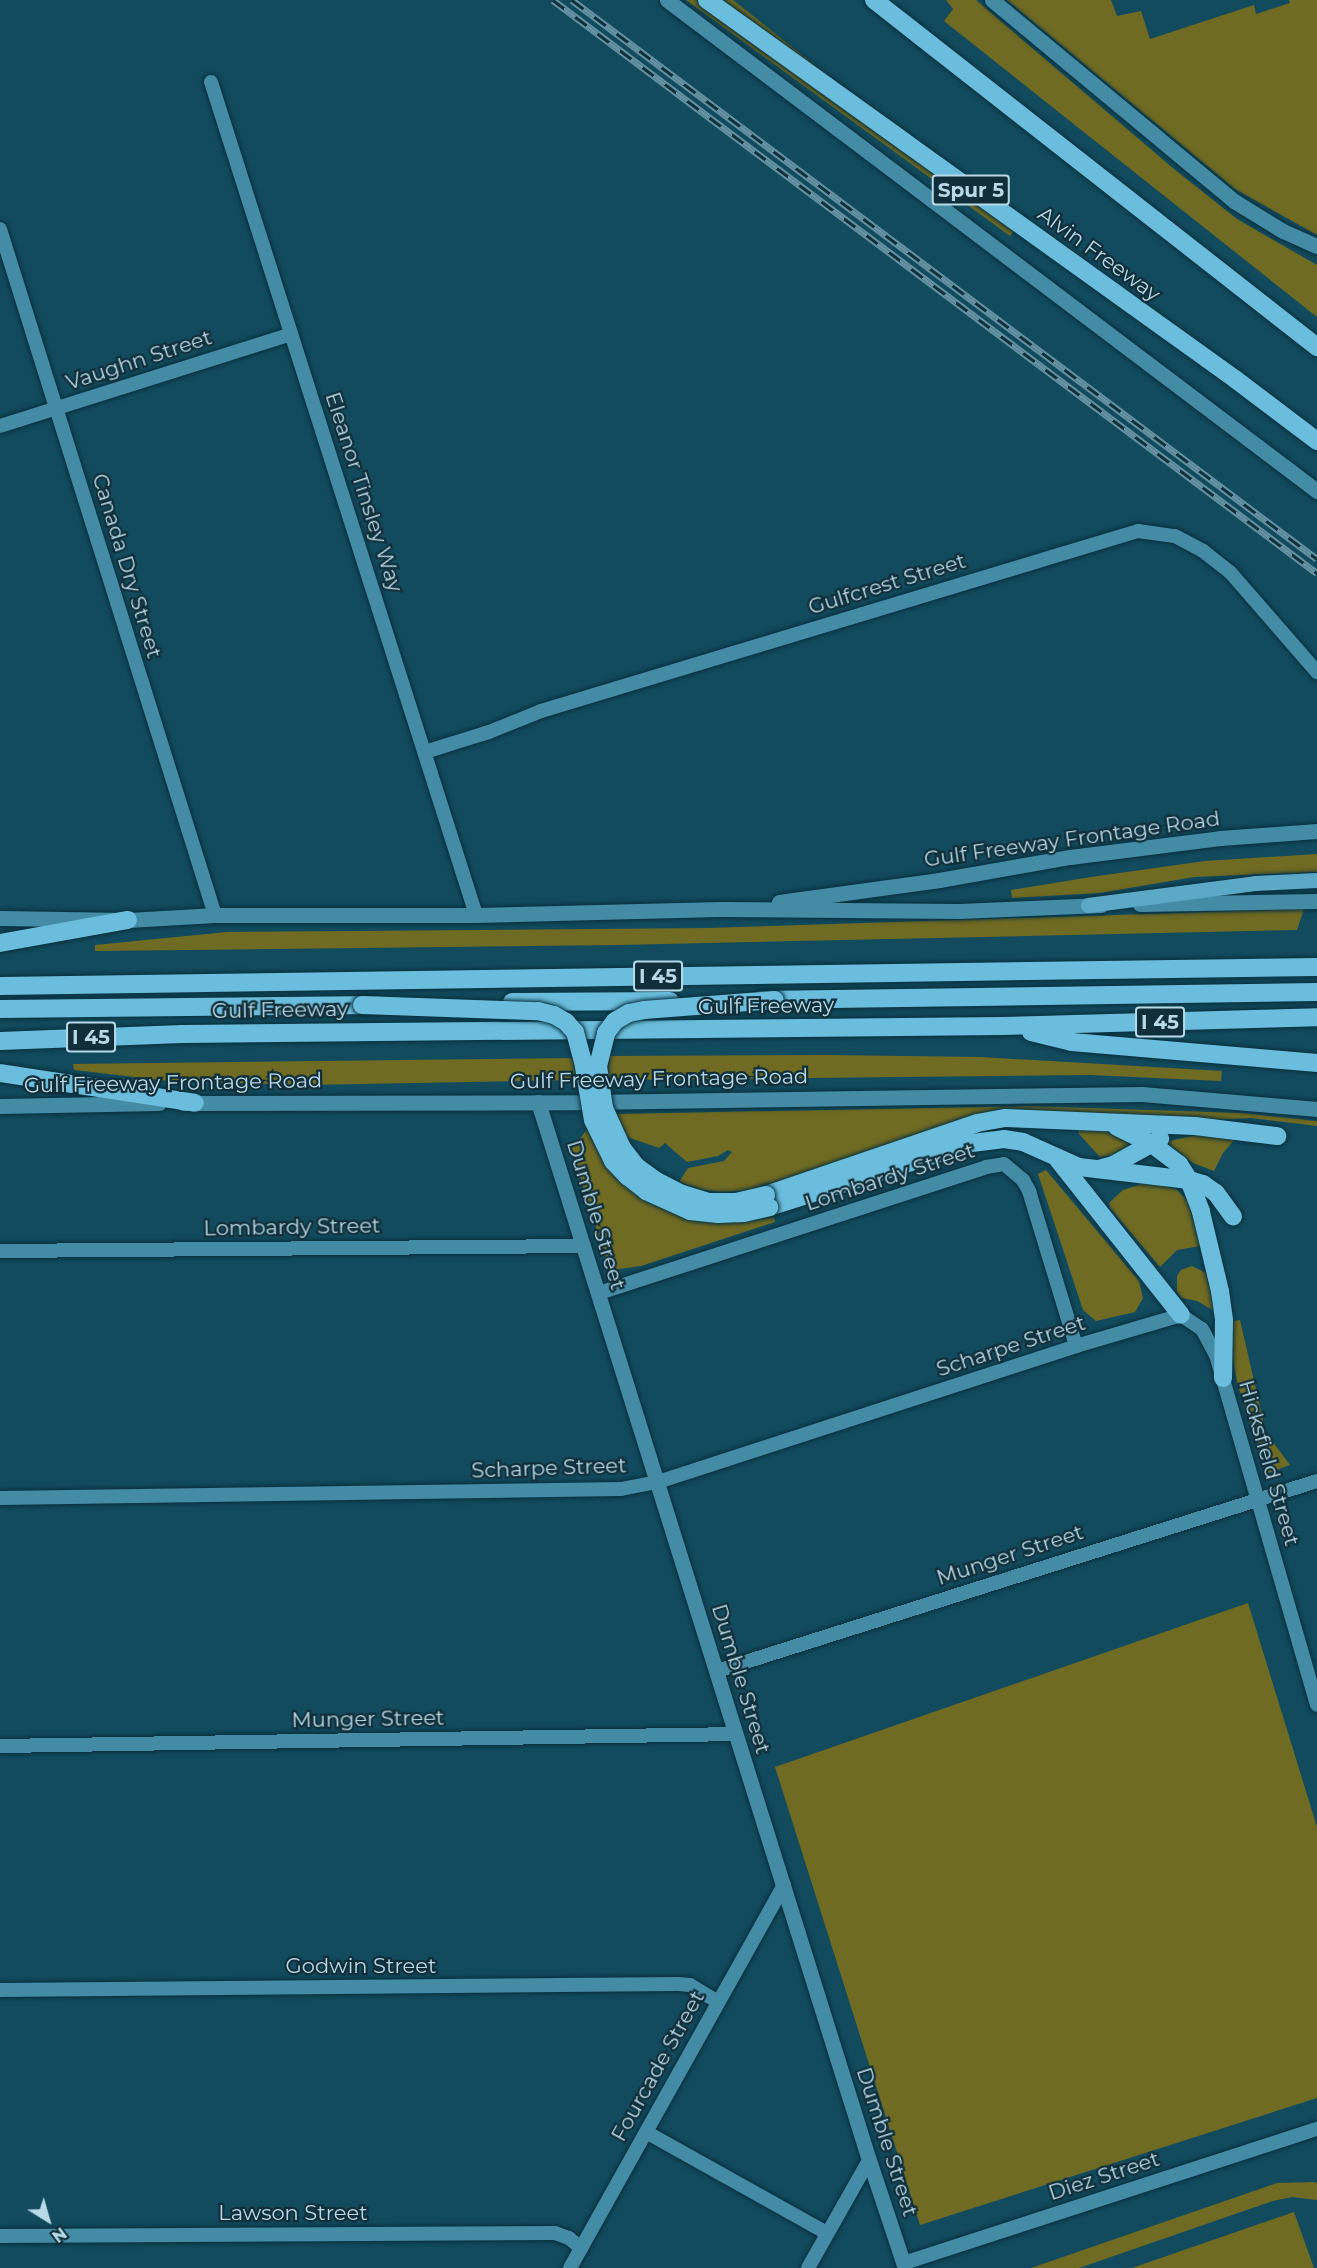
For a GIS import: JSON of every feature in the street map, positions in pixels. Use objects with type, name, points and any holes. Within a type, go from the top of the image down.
[{"type":"highway","name":"Alvin Freeway","points":[[706,0],[1235,379],[1317,441]]},
{"type":"highway","points":[[874,0],[1317,347]]},
{"type":"highway","points":[[0,943],[128,920]]},
{"type":"highway","name":"Gulf Freeway","points":[[0,986],[1317,968]]},
{"type":"highway","name":"Gulf Freeway","points":[[0,1009],[1317,992]]},
{"type":"highway","points":[[775,1000],[644,1010],[629,1013],[615,1021],[606,1033],[598,1066],[604,1108],[621,1148],[636,1166],[655,1180],[682,1194],[709,1202],[768,1201],[987,1139],[1023,1142],[1058,1159],[1098,1170],[1189,1180],[1203,1184],[1216,1193],[1233,1216]]},
{"type":"highway","points":[[362,1005],[538,1011],[554,1015],[566,1022],[575,1032],[583,1061],[592,1120],[607,1152],[627,1176],[646,1191],[690,1211],[718,1214],[744,1213],[768,1201],[977,1124],[1006,1118],[1195,1126],[1277,1136]]},
{"type":"highway","name":"Gulf Freeway","points":[[0,1041],[182,1034],[1003,1026],[1317,1017]]},
{"type":"highway","points":[[1003,1026],[1072,1042],[1317,1063]]},
{"type":"highway","points":[[0,1073],[195,1102]]},
{"type":"highway","points":[[1108,1123],[1152,1144],[1179,1164],[1189,1180],[1201,1212],[1220,1290],[1224,1321],[1223,1378]]},
{"type":"highway","points":[[1098,1170],[1113,1165],[1168,1135],[1195,1126]]},
{"type":"highway","points":[[1058,1159],[1126,1241],[1181,1315]]},
{"type":"main road","name":"Spur 5","points":[[667,0],[1317,491]]},
{"type":"main road","points":[[992,0],[1234,201],[1283,231],[1317,246]]},
{"type":"main road","name":"Gulf Freeway Frontage Road","points":[[726,909],[939,880],[1070,856],[1220,838],[1317,831]]},
{"type":"main road","points":[[1088,905],[1255,883],[1317,880]]},
{"type":"main road","name":"Gulf Freeway Frontage Road","points":[[0,918],[128,920],[214,915],[476,915],[726,909],[959,911],[1088,905],[1317,901]]},
{"type":"main road","name":"Gulf Freeway Frontage Road","points":[[0,1106],[195,1102],[538,1102],[1142,1094],[1317,1109]]},
{"type":"main road","name":"Dumble Street","points":[[538,1102],[869,2160],[905,2266]]},
{"type":"street","name":"Eleanor Tinsley Way","points":[[211,82],[476,915]]},
{"type":"street","name":"Canada Dry Street","points":[[0,229],[214,915]]},
{"type":"street","name":"Vaughn Street","points":[[0,426],[291,334]]},
{"type":"street","name":"Gulfcrest Street","points":[[424,752],[489,732],[541,711],[1138,531],[1175,536],[1203,551],[1230,572],[1317,672]]},
{"type":"street","name":"Lombardy Street","points":[[598,1293],[975,1171],[1004,1164],[1018,1174],[1029,1191],[1076,1346]]},
{"type":"street","name":"Lombardy Street","points":[[0,1251],[584,1246]]},
{"type":"street","name":"Scharpe Street","points":[[0,1498],[621,1489],[657,1482],[1076,1346],[1181,1315]]},
{"type":"street","name":"Hicksfield Street","points":[[1181,1315],[1195,1322],[1210,1340],[1317,1705]]},
{"type":"street","name":"Munger Street","points":[[717,1671],[1317,1480]]},
{"type":"street","name":"Munger Street","points":[[0,1746],[736,1734]]},
{"type":"street","name":"Fourcade Street","points":[[570,2268],[717,2001],[784,1885]]},
{"type":"street","name":"Godwin Street","points":[[0,1990],[678,1984],[690,1985],[717,2001]]},
{"type":"street","name":"Diez Street","points":[[905,2266],[1317,2129]]},
{"type":"street","points":[[646,2132],[827,2233]]},
{"type":"street","points":[[808,2268],[869,2160]]},
{"type":"street","name":"Lawson Street","points":[[0,2236],[555,2233],[569,2238],[581,2248]]},
{"type":"shaded area","points":[[686,0],[733,0],[1018,226],[1010,236]]},
{"type":"shaded area","points":[[946,0],[976,0],[1174,169],[1237,219],[1317,265],[1317,317],[944,21],[953,9]]},
{"type":"shaded area","points":[[1007,0],[1111,0],[1117,16],[1141,11],[1150,39],[1254,5],[1256,14],[1290,3],[1289,0],[1317,0],[1317,235],[1235,189]]},
{"type":"shaded area","points":[[1317,854],[1317,872],[1194,877],[1100,893],[1012,898],[1011,890],[1091,877],[1205,861]]},
{"type":"shaded area","points":[[1304,909],[1297,930],[620,945],[95,951],[95,945],[227,932],[708,928]]},
{"type":"shaded area","points":[[609,1056],[981,1057],[1222,1071],[1221,1081],[1090,1075],[608,1080]]},
{"type":"shaded area","points":[[577,1058],[578,1080],[306,1085],[169,1081],[74,1070],[73,1064]]},
{"type":"shaded area","points":[[1027,1106],[1242,1113],[1317,1121],[1317,1126],[1251,1118],[1212,1120],[1012,1109],[753,1190],[724,1192],[704,1190],[679,1182],[688,1168],[724,1161],[732,1152],[728,1150],[718,1156],[687,1162],[665,1143],[659,1148],[627,1137],[616,1114]]},
{"type":"shaded area","points":[[588,1128],[597,1148],[744,1222],[774,1217],[775,1222],[641,1266],[612,1270],[608,1265],[570,1145],[577,1143]]},
{"type":"shaded area","points":[[1078,1129],[1097,1129],[1120,1135],[1134,1144],[1114,1155],[1100,1157],[1079,1134]]},
{"type":"shaded area","points":[[1201,1134],[1237,1137],[1223,1153],[1214,1171],[1193,1163],[1169,1145],[1169,1142],[1174,1140]]},
{"type":"shaded area","points":[[1046,1170],[1139,1281],[1143,1298],[1135,1312],[1096,1321],[1083,1310],[1038,1174]]},
{"type":"shaded area","points":[[1148,1182],[1176,1189],[1187,1200],[1194,1211],[1201,1246],[1177,1250],[1160,1267],[1110,1208],[1109,1203],[1123,1190]]},
{"type":"shaded area","points":[[1192,1266],[1208,1274],[1216,1312],[1197,1301],[1182,1298],[1177,1292],[1177,1276],[1181,1270]]},
{"type":"shaded area","points":[[1240,1320],[1266,1433],[1290,1465],[1268,1473],[1238,1386],[1233,1359],[1233,1321]]},
{"type":"shaded area","points":[[1248,1603],[1317,1827],[1317,2098],[920,2225],[775,1767]]},
{"type":"shaded area","points":[[1277,2183],[1317,2183],[1317,2200],[1292,2197],[1273,2201],[1079,2268],[1031,2268]]},
{"type":"shaded area","points":[[1294,2212],[1314,2268],[1132,2268]]},
{"type":"railway","points":[[553,0],[1317,573]]},
{"type":"railway","points":[[572,0],[1317,559]]}]
